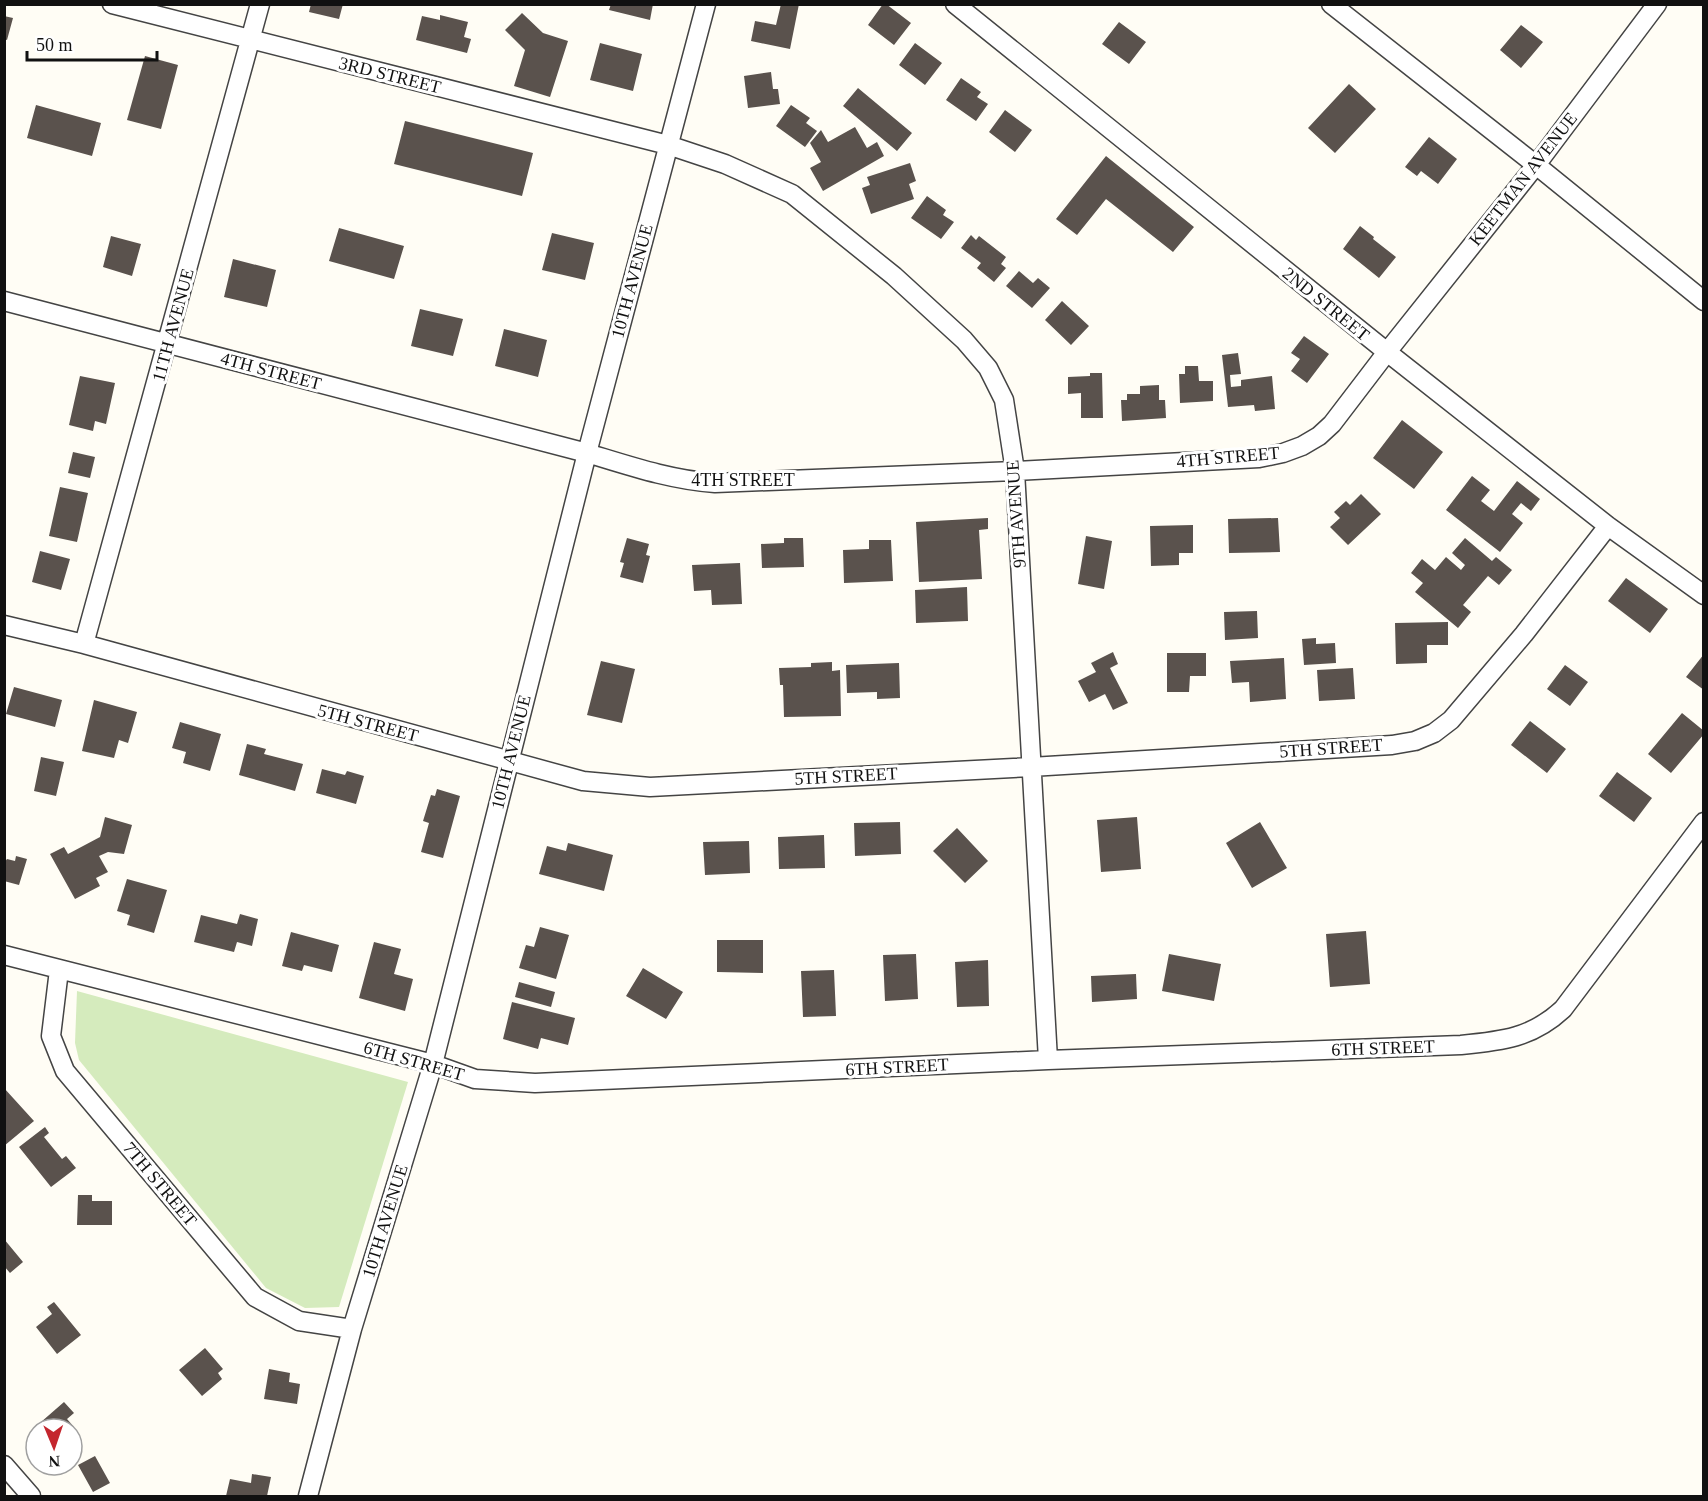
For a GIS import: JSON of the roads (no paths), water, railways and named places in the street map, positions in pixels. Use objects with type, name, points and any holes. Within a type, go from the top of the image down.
[{"type":"street","name":"3RD STREET","points":[[112,4],[668,145]]},
{"type":"street","name":"11TH AVENUE","points":[[84,644],[260,4]]},
{"type":"street","name":"10TH AVENUE","points":[[308,1497],[352,1329],[433,1064],[508,762],[706,4]]},
{"type":"street","name":"2ND STREET","points":[[955,4],[1387,352],[1608,526],[1704,595]]},
{"type":"street","points":[[1331,4],[1704,301]]},
{"type":"street","name":"KEETMAN AVENUE","points":[[1387,352],[1536,165],[1657,4]]},
{"type":"street","name":"9TH AVENUE","points":[[668,145],[725,164],[792,194],[894,276],[964,340],[988,368],[1004,400],[1015,471],[1048,1060]]},
{"type":"street","name":"4TH STREET","points":[[4,301],[588,453],[662,476],[715,483],[1015,471],[1258,458],[1284,453],[1319,436],[1332,424],[1387,352]]},
{"type":"street","name":"5TH STREET","points":[[4,625],[84,644],[583,781],[650,787],[1392,745],[1425,737],[1451,720],[1524,634],[1608,526]]},
{"type":"street","name":"6TH STREET","points":[[4,955],[433,1064],[475,1079],[535,1083],[1048,1060],[1461,1045],[1529,1033],[1549,1022],[1563,1009],[1704,822]]},
{"type":"street","name":"7TH STREET","points":[[59,970],[51,1036],[64,1071],[255,1297],[299,1321],[352,1329]]},
{"type":"street","points":[[4,1466],[31,1497]]}]
